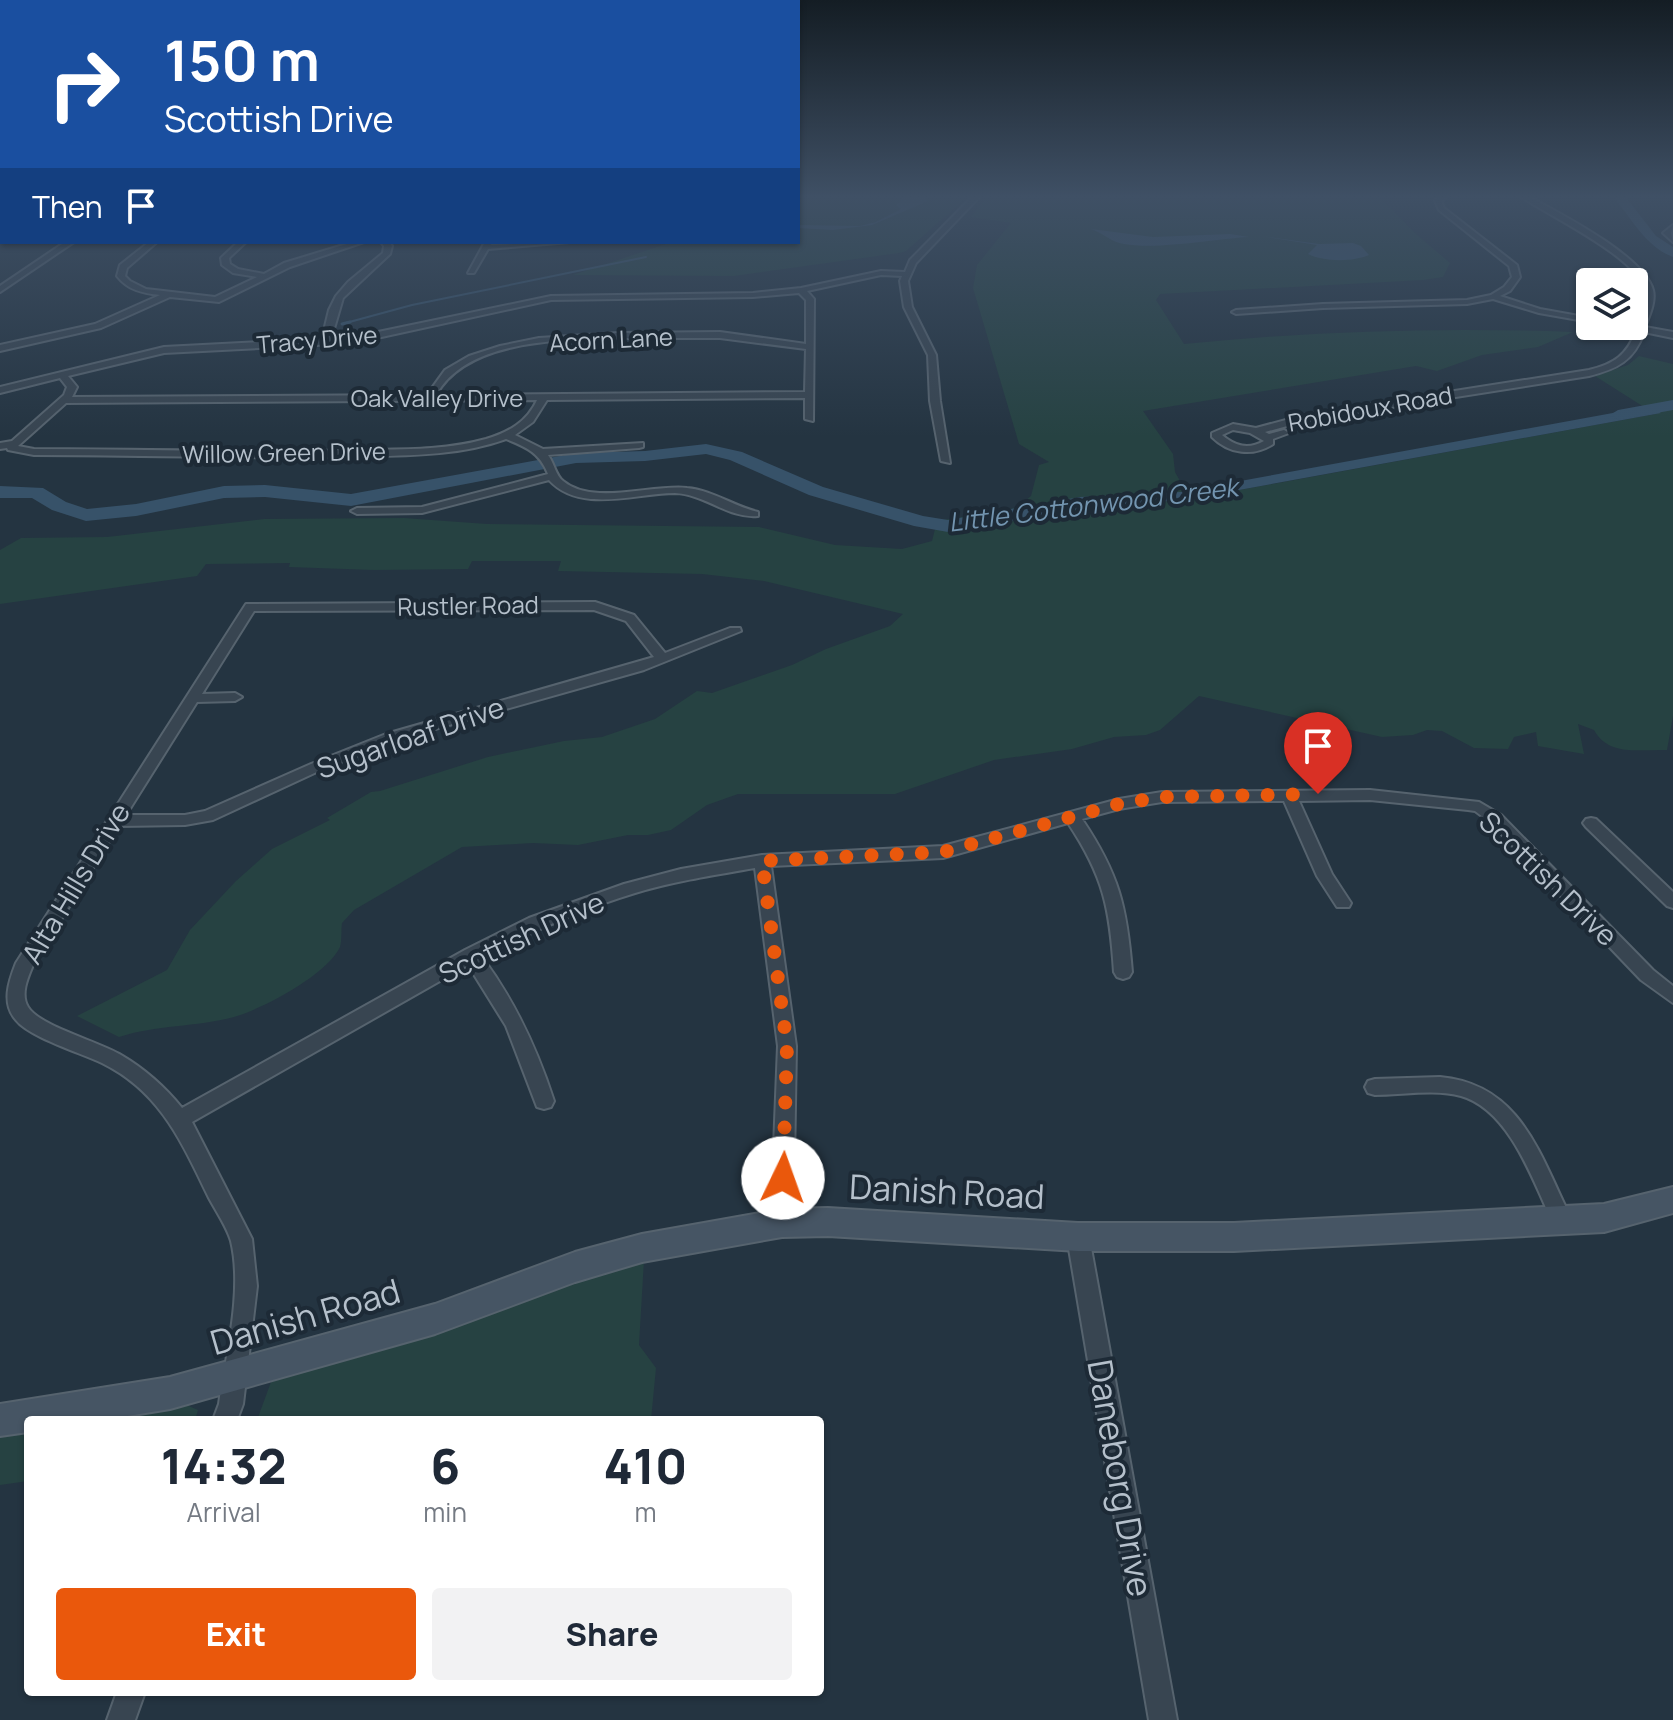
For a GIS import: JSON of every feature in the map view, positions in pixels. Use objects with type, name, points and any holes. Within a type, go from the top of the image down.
[{"type":"street","points":[[0,290],[20,276]]},
{"type":"street","points":[[121,276],[137,288],[216,300],[263,276]]},
{"type":"street","points":[[325,342],[332,330],[337,299],[362,276]]},
{"type":"street","name":"Tracy Drive","points":[[0,390],[164,350],[366,338],[551,298],[753,295],[801,290],[866,276]]},
{"type":"street","points":[[907,276],[905,299],[934,364],[935,401],[946,461]]},
{"type":"street","points":[[1236,312],[1323,306],[1448,304],[1493,297],[1514,283],[1515,276]]},
{"type":"street","points":[[801,290],[810,299],[810,419]]},
{"type":"street","points":[[0,348],[98,326],[169,294]]},
{"type":"street","points":[[1493,297],[1539,311],[1576,318]]},
{"type":"street","points":[[1648,330],[1673,335]]},
{"type":"street","name":"Acorn Lane","points":[[430,397],[443,377],[468,360],[555,338],[720,335],[777,346],[810,347]]},
{"type":"street","name":"Robidoux Road","points":[[1257,431],[1320,415],[1464,390],[1484,392],[1609,368],[1631,355],[1636,340]]},
{"type":"street","points":[[0,446],[15,443],[64,400],[72,387],[61,374]]},
{"type":"street","name":"Oak Valley Drive","points":[[64,400],[543,397],[661,392],[809,395]]},
{"type":"street","name":"Robidoux Road","points":[[1267,438],[1316,425],[1477,397],[1484,392]]},
{"type":"street","name":"Willow Green Drive","points":[[15,443],[12,448],[15,450],[34,452],[304,455],[438,449],[473,445],[506,435],[535,415],[543,397]]},
{"type":"street","name":"Robidoux Road","points":[[1236,427],[1257,431],[1267,438],[1269,442],[1263,447],[1241,449],[1228,446],[1216,435],[1221,430],[1236,427]]},
{"type":"street","points":[[506,435],[544,454],[639,445]]},
{"type":"street","points":[[544,454],[560,485],[577,492],[690,491],[730,510],[754,514]]},
{"type":"street","points":[[357,511],[422,510],[553,472]]},
{"type":"street","name":"Rustler Road","points":[[250,607],[595,606],[630,618],[663,659]]},
{"type":"street","name":"Alta Hills Drive","points":[[226,1416],[231,1404],[246,1286],[241,1239],[180,1119],[162,1098],[112,1059],[35,1025],[22,1015],[16,1001],[17,983],[25,963],[250,607]]},
{"type":"street","name":"Sugarloaf Drive","points":[[114,821],[185,820],[208,816],[391,737],[663,659],[735,631]]},
{"type":"street","points":[[191,698],[235,697]]},
{"type":"street","points":[[1288,794],[1325,876],[1343,903]]},
{"type":"street","name":"Scottish Drive","points":[[180,1119],[471,955],[535,923],[630,888],[762,861],[943,852],[1119,804],[1162,797],[1370,795],[1479,807],[1496,819],[1647,975],[1673,996]]},
{"type":"street","points":[[1072,817],[1098,853],[1112,884],[1119,916],[1123,972]]},
{"type":"street","points":[[1591,823],[1673,902]]},
{"type":"street","points":[[762,861],[787,1046],[782,1223]]},
{"type":"street","points":[[471,955],[505,1002],[519,1028],[544,1101]]},
{"type":"street","points":[[1375,1087],[1461,1088],[1492,1102],[1515,1126],[1562,1221]]},
{"type":"street","name":"Danish Road","points":[[29,1416],[117,1404],[234,1377],[435,1319],[575,1267],[628,1252],[782,1223],[842,1223],[1078,1237],[1234,1237],[1604,1218],[1673,1200]]},
{"type":"street","name":"Daneborg Drive","points":[[1078,1237],[1163,1720]]},
{"type":"street","name":"Danish Road","points":[[0,1420],[24,1417]]},
{"type":"street","points":[[121,1720],[130,1696]]},
{"type":"green space","points":[[975,276],[1443,276],[1423,280],[1160,294],[1156,300],[1184,344],[1378,331],[1573,332],[1538,347],[1482,355],[1437,371],[1416,366],[1143,411],[1173,454],[1175,472],[1190,499],[1655,414],[1595,376],[1628,365],[1639,356],[1673,364],[1673,716],[1667,750],[1616,748],[1600,739],[1594,730],[1578,724],[1584,754],[1538,746],[1536,732],[1514,737],[1508,749],[1474,748],[1442,731],[1427,730],[1413,735],[1382,737],[1199,696],[1160,730],[1146,735],[1114,737],[1072,749],[994,760],[895,794],[738,794],[707,805],[671,830],[648,835],[628,835],[578,845],[533,843],[462,847],[354,910],[342,923],[340,947],[333,958],[293,990],[261,1007],[220,1020],[119,1037],[77,1016],[167,970],[190,930],[236,881],[272,849],[330,820],[327,818],[371,792],[488,757],[564,741],[602,737],[655,719],[697,691],[712,693],[792,665],[890,626],[903,614],[764,581],[702,574],[558,571],[561,561],[472,561],[468,569],[374,570],[289,567],[290,563],[206,564],[197,576],[0,604],[0,550],[21,538],[107,537],[264,519],[404,518],[487,524],[759,527],[835,545],[902,549],[932,541],[935,529],[943,520],[1016,508],[1031,496],[1039,465],[1049,462],[1019,444],[973,288]]},
{"type":"green space","points":[[644,1260],[639,1345],[656,1368],[651,1416],[258,1416],[271,1382],[435,1333],[578,1278]]},
{"type":"green space","points":[[184,1404],[198,1410],[196,1416],[126,1416]]},
{"type":"green space","points":[[24,1431],[24,1482],[0,1485],[0,1434]]},
{"type":"water","points":[[1651,406],[1661,413],[1184,500],[1087,507],[1080,498],[1180,492]]},
{"type":"waterway","points":[[350,322],[342,324],[412,305],[552,276]]},
{"type":"waterway","name":"Little Cottonwood Creek","points":[[1618,415],[1673,405]]},
{"type":"waterway","name":"Little Cottonwood Creek","points":[[0,492],[36,492],[59,506],[86,515],[136,510],[224,492],[265,491],[351,500],[576,458],[645,456],[706,449],[736,456],[816,491],[921,522],[948,526],[1080,503],[1120,501]]},
{"type":"route","points":[[783,1178],[787,1046],[762,861],[943,852],[1119,804],[1162,797],[1318,794]]}]
